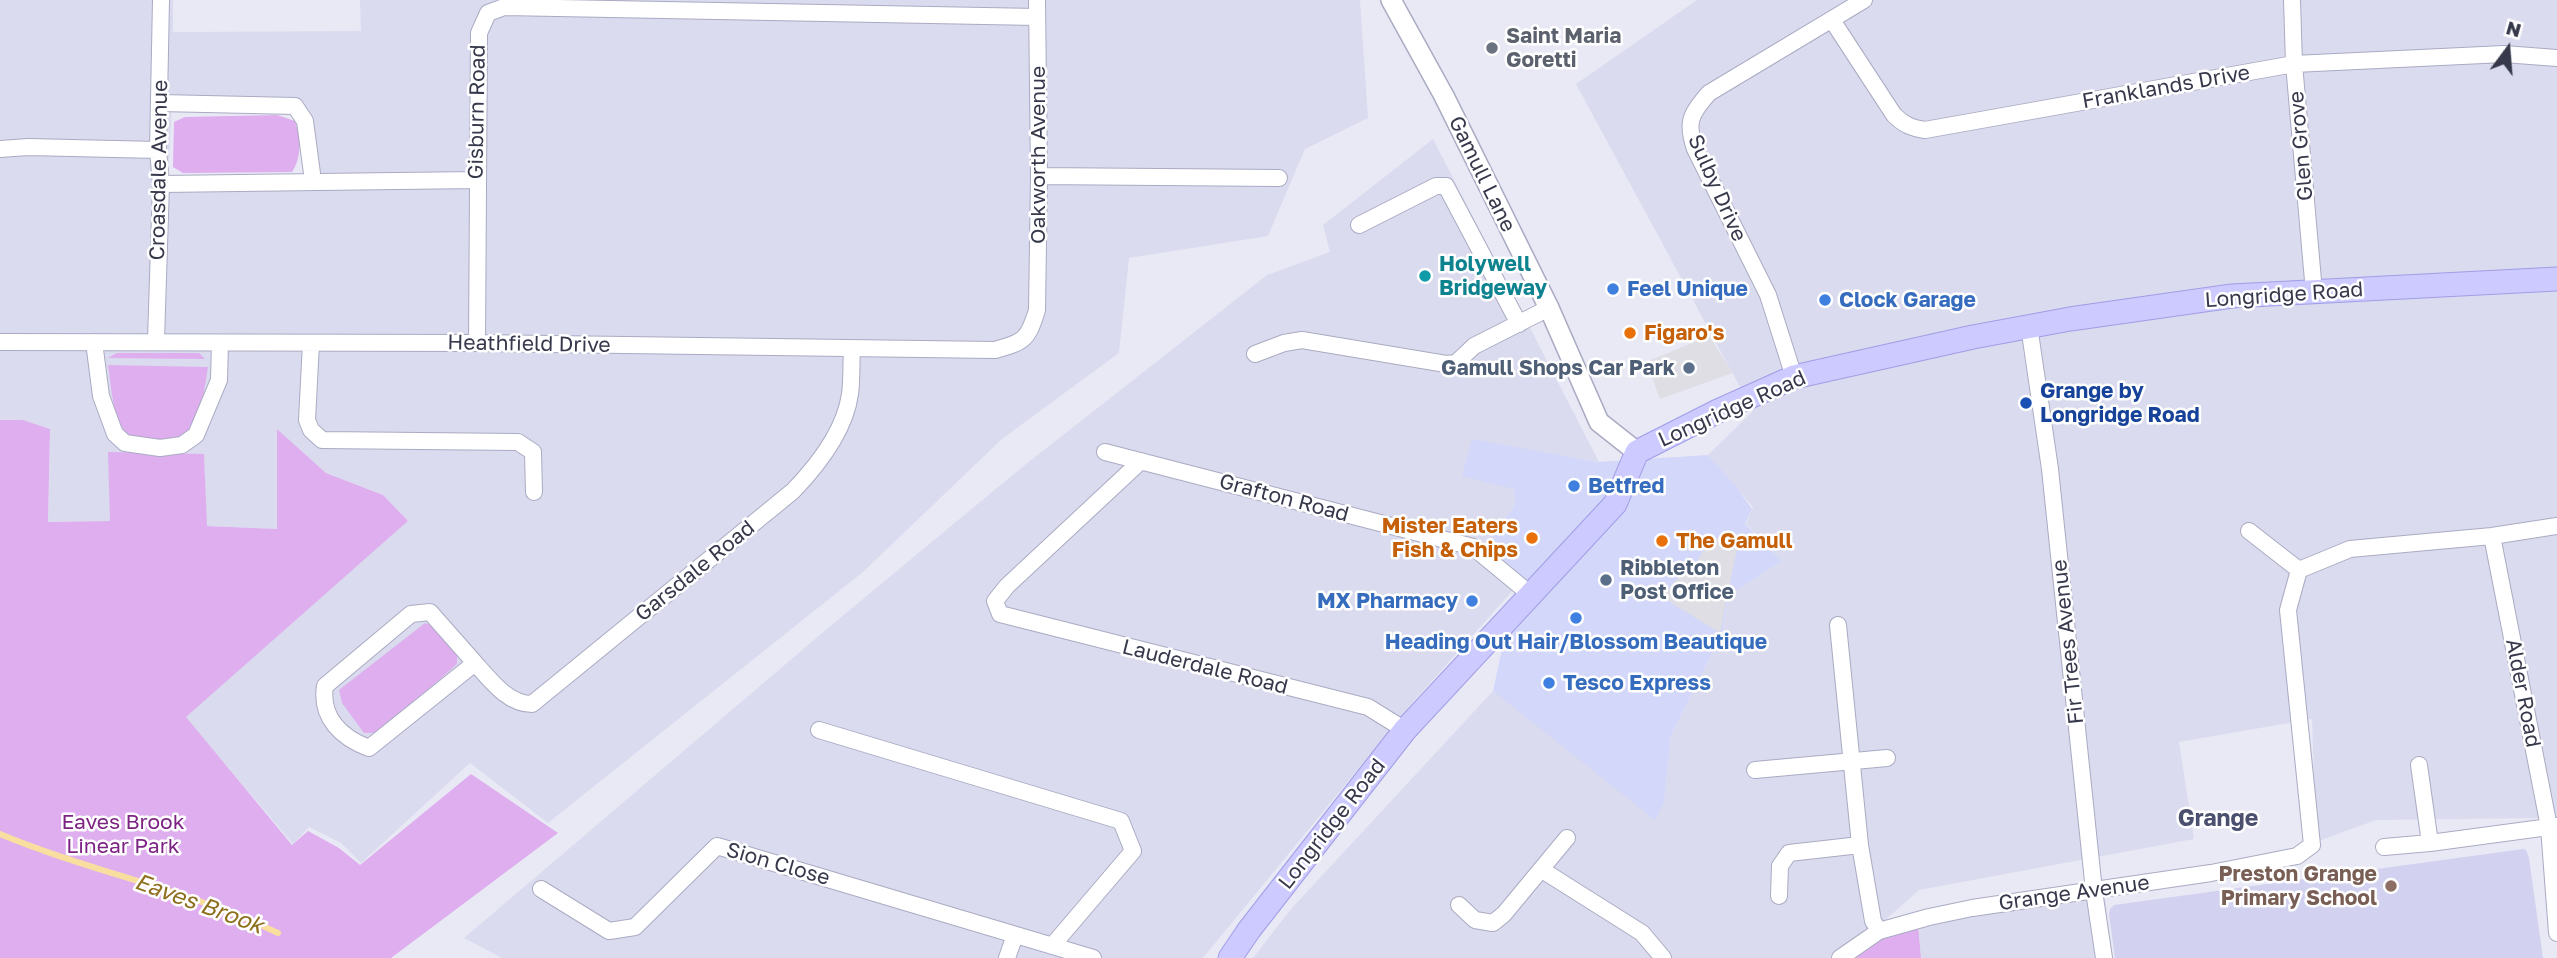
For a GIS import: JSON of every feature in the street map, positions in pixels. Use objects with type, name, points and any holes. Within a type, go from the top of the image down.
[{"type":"main road","name":"Longridge Road","points":[[1230,958],[1405,730],[1615,504],[1637,452],[1794,377],[2029,326],[2232,296],[2557,279]]},
{"type":"street","name":"Croasdale Avenue","points":[[156,340],[161,184],[158,150],[161,0]]},
{"type":"street","name":"Oakworth Avenue","points":[[1037,0],[1037,310]]},
{"type":"street","name":"Gamull Lane","points":[[1391,0],[1444,96],[1549,308],[1599,422],[1637,452]]},
{"type":"street","name":"Sulby Drive","points":[[1794,377],[1768,295],[1695,149],[1689,131],[1697,106],[1709,93],[1864,0]]},
{"type":"street","name":"Glen Grove","points":[[2292,0],[2294,64],[2314,292]]},
{"type":"street","name":"Gisburn Road","points":[[477,343],[479,33],[488,13],[504,7],[557,4],[1037,17]]},
{"type":"street","name":"Franklands Drive","points":[[1832,20],[1895,115],[1911,128],[1925,130],[2294,64],[2504,54],[2557,58]]},
{"type":"street","points":[[160,103],[295,106],[305,121],[313,181]]},
{"type":"street","points":[[0,149],[28,147],[158,150]]},
{"type":"street","points":[[1039,177],[1279,178]]},
{"type":"street","points":[[161,184],[476,180]]},
{"type":"street","points":[[1359,225],[1436,186],[1446,186],[1519,324]]},
{"type":"street","points":[[1255,354],[1284,343],[1302,340],[1446,364],[1456,363],[1474,346],[1549,308]]},
{"type":"street","name":"Heathfield Drive","points":[[0,342],[156,340],[220,343],[477,343],[995,350],[1019,344],[1031,329],[1037,310]]},
{"type":"street","name":"Fir Trees Avenue","points":[[2029,326],[2050,469],[2094,891],[2104,958]]},
{"type":"street","points":[[94,342],[101,396],[115,434],[125,443],[160,448],[182,445],[196,435],[219,380],[220,343]]},
{"type":"street","points":[[311,343],[307,420],[311,430],[322,440],[518,442],[533,452],[534,492]]},
{"type":"street","name":"Garsdale Road","points":[[475,663],[369,748],[349,741],[326,712],[323,698],[325,686],[411,614],[430,612],[493,683],[518,704],[532,704],[783,500],[810,473],[840,426],[850,396],[852,350]]},
{"type":"street","name":"Grafton Road","points":[[1105,452],[1473,547],[1530,594]]},
{"type":"street","name":"Lauderdale Road","points":[[1142,461],[1007,586],[995,601],[1000,614],[1368,707],[1405,730]]},
{"type":"street","points":[[2249,531],[2299,570],[2350,549],[2492,536],[2557,526]]},
{"type":"street","name":"Alder Road","points":[[2492,536],[2553,826],[2557,933]]},
{"type":"street","name":"Grange Avenue","points":[[1840,958],[1879,931],[1972,908],[2211,873],[2297,856],[2312,845],[2288,610],[2299,570]]},
{"type":"street","points":[[1838,625],[1860,845],[1873,921],[1879,931]]},
{"type":"street","points":[[819,730],[1121,821],[1133,851],[1052,946]]},
{"type":"street","points":[[1755,770],[1887,758]]},
{"type":"street","points":[[2419,765],[2430,843]]},
{"type":"street","points":[[2384,847],[2553,826]]},
{"type":"street","points":[[1459,905],[1475,920],[1493,923],[1504,914],[1567,838]]},
{"type":"street","points":[[1779,896],[1780,866],[1789,853],[1860,845]]},
{"type":"street","name":"Sion Close","points":[[541,890],[609,931],[635,928],[717,846],[1093,958]]},
{"type":"street","points":[[1542,870],[1642,933],[1662,958]]},
{"type":"street","points":[[1007,958],[1015,935]]},
{"type":"shaded area","points":[[0,0],[173,0],[173,32],[361,31],[360,0],[1360,0],[1368,118],[1305,149],[1268,236],[1129,258],[1119,353],[1002,439],[863,572],[548,823],[470,763],[361,863],[341,843],[309,827],[293,844],[185,717],[408,521],[383,495],[326,473],[278,430],[278,529],[206,526],[204,455],[110,521],[48,522],[50,429],[23,420],[0,420]],"holes":[[[172,104],[307,109],[319,191],[168,182]]]},
{"type":"shaded area","points":[[1697,0],[2557,0],[2557,922],[2539,818],[2376,820],[2316,842],[2312,719],[2179,742],[2194,839],[1919,890],[1882,923],[1829,958],[1253,958],[1291,909],[1493,691],[1550,732],[1664,802],[1671,735],[1722,633],[1729,595],[1782,561],[1746,524],[1753,507],[1708,455],[1753,411],[1576,84]]},
{"type":"shaded area","points":[[1433,139],[1599,462],[1472,440],[1514,489],[1515,505],[1492,536],[1515,588],[1414,701],[1203,958],[502,958],[464,938],[828,628],[1021,468],[1267,275],[1330,252],[1323,225]]},
{"type":"shaded area","name":"Gamull Shops Car Park","points":[[1709,336],[1733,373],[1660,399],[1646,362]]},
{"type":"shaded area","points":[[1472,439],[1598,462],[1708,455],[1752,509],[1745,524],[1782,561],[1729,595],[1722,633],[1671,735],[1664,802],[1655,820],[1493,691],[1515,588],[1492,536],[1515,505],[1514,489],[1462,476]]},
{"type":"shaded area","name":"The Gamull","points":[[1711,537],[1738,543],[1720,633],[1662,597],[1677,579],[1693,569]]},
{"type":"shaded area","name":"Preston Grange Primary School","points":[[2523,849],[2529,858],[2543,958],[2115,958],[2109,914],[2114,905]]},
{"type":"shaded area","points":[[2105,897],[2113,958],[1921,958],[1918,925],[2015,908]]},
{"type":"green space","points":[[277,115],[295,121],[297,127],[299,154],[292,172],[183,173],[173,167],[174,122],[185,117]]},
{"type":"green space","points":[[117,353],[199,353],[205,359],[108,358]]},
{"type":"green space","points":[[108,365],[208,367],[202,403],[192,429],[187,435],[175,440],[133,440],[126,433],[117,415]]},
{"type":"green space","name":"Eaves Brook Linear Park","points":[[0,420],[23,420],[50,429],[48,522],[110,521],[108,452],[204,454],[207,526],[277,529],[277,429],[326,473],[383,495],[408,521],[186,717],[292,845],[308,831],[339,848],[360,865],[471,774],[558,833],[391,958],[0,958]]},
{"type":"green space","points":[[425,623],[435,627],[457,651],[457,664],[379,733],[364,733],[342,703],[339,690]]},
{"type":"green space","points":[[1918,925],[1921,958],[1849,958],[1884,935]]},
{"type":"waterway","name":"Eaves Brook","points":[[0,834],[210,905],[278,933]]},
{"type":"place","name":"Saint Maria Goretti","points":[[1492,48]]},
{"type":"place","name":"Holywell Bridgeway","points":[[1425,276]]},
{"type":"place","name":"Feel Unique","points":[[1613,289]]},
{"type":"place","name":"Clock Garage","points":[[1825,300]]},
{"type":"place","name":"Figaro's","points":[[1630,333]]},
{"type":"place","name":"Gamull Shops Car Park","points":[[1689,368]]},
{"type":"place","name":"Grange by Longridge Road","points":[[2026,403]]},
{"type":"place","name":"Betfred","points":[[1574,486]]},
{"type":"place","name":"Mister Eaters Fish & Chips","points":[[1532,538]]},
{"type":"place","name":"The Gamull","points":[[1662,541]]},
{"type":"place","name":"Ribbleton Post Office","points":[[1606,580]]},
{"type":"place","name":"MX Pharmacy","points":[[1472,601]]},
{"type":"place","name":"Heading Out Hair/Blossom Beautique","points":[[1576,618]]},
{"type":"place","name":"Tesco Express","points":[[1549,683]]},
{"type":"place","name":"Preston Grange Primary School","points":[[2391,886]]},
{"type":"district","name":"Grange","points":[[2218,819]]}]
